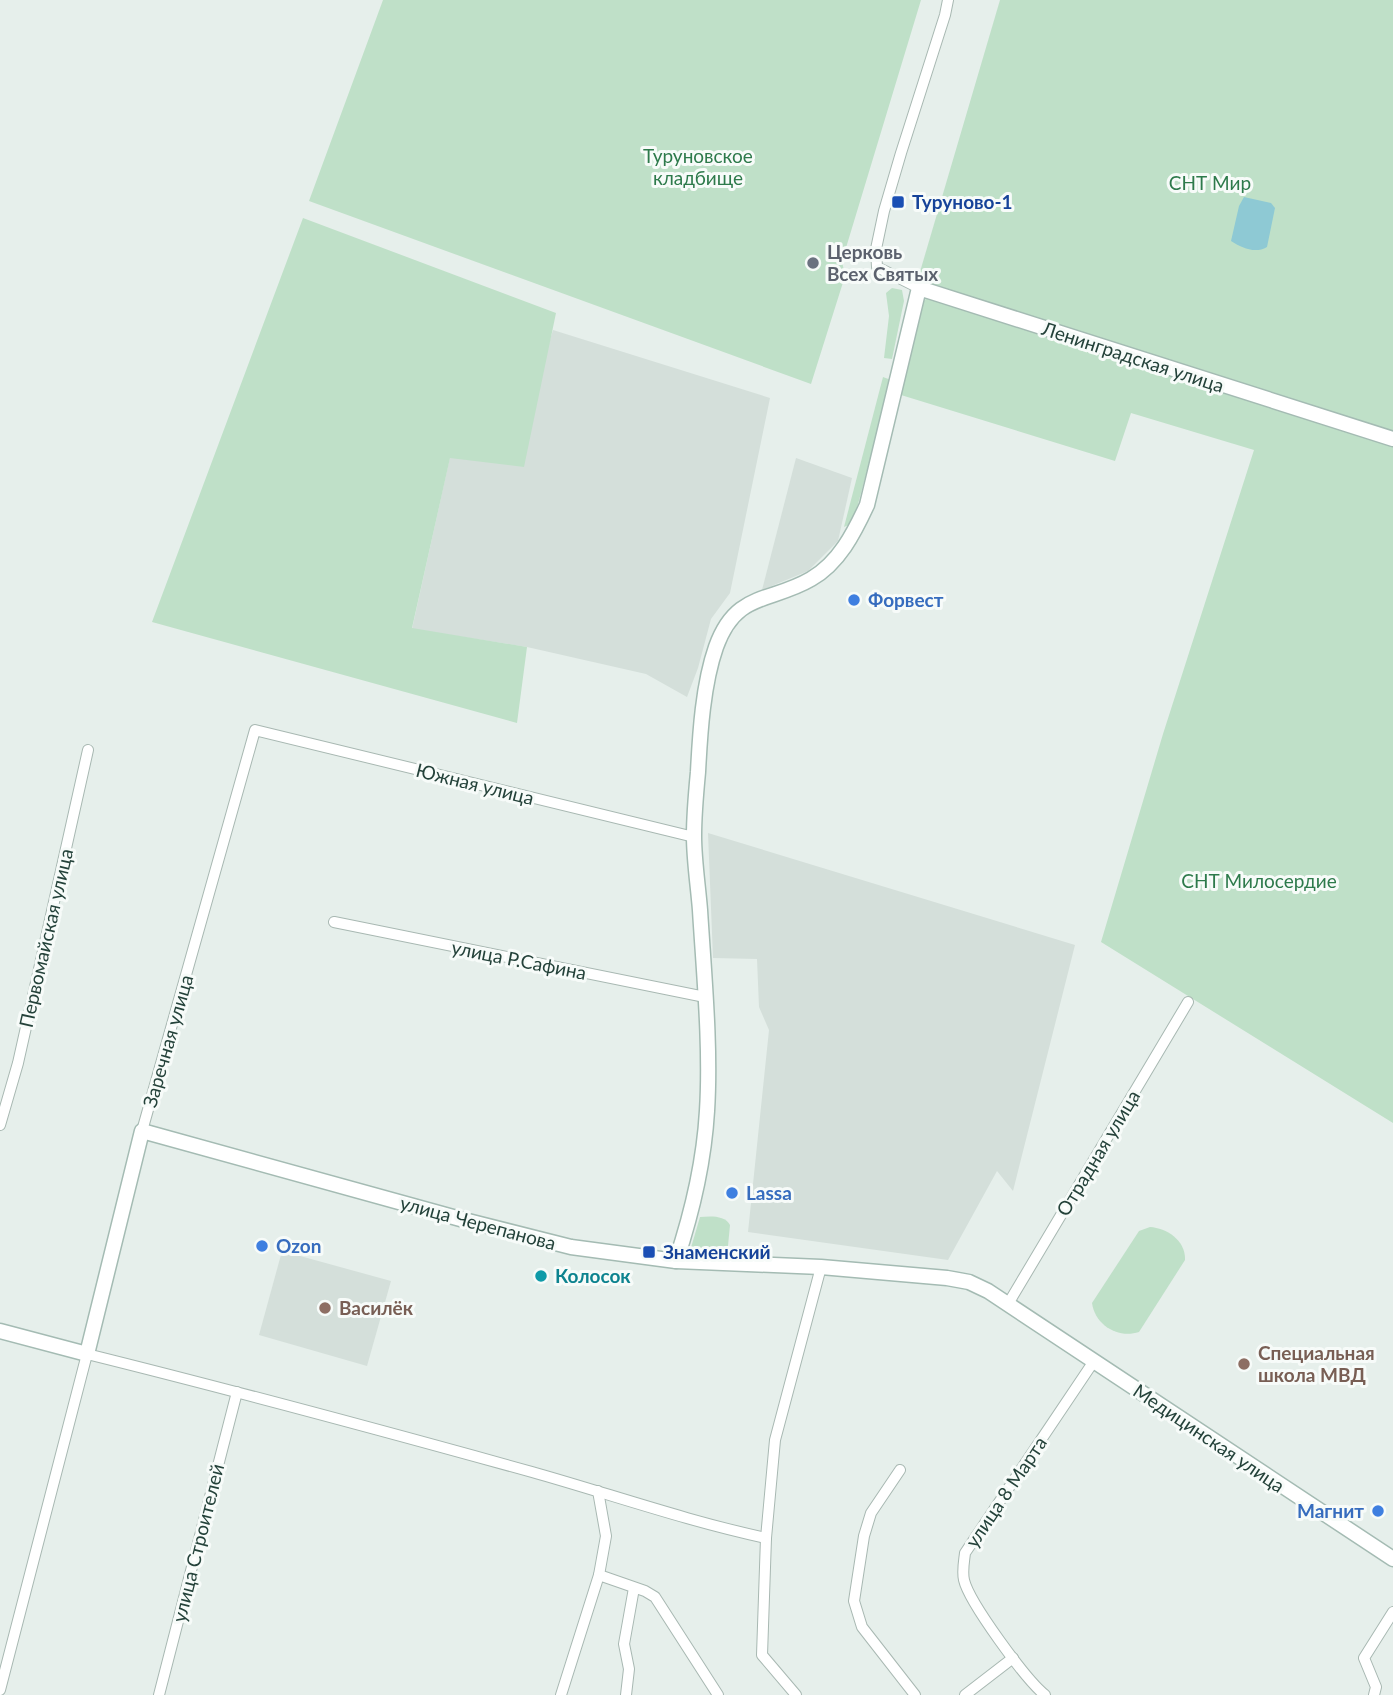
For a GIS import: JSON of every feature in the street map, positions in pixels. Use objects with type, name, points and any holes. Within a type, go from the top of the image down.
[{"type":"main road","name":"Ленинградская улица","points":[[919,288],[1393,439]]},
{"type":"main road","points":[[676,1261],[691,1211],[704,1144],[708,1093],[705,997],[694,838],[700,739],[712,660],[721,634],[738,611],[753,601],[809,580],[826,568],[855,531],[867,505],[919,288]]},
{"type":"main road","name":"улица Черепанова","points":[[142,1131],[452,1217],[571,1247],[676,1261],[821,1266],[958,1279],[978,1286],[1009,1304],[1061,1339]]},
{"type":"main road","name":"Заречная улица","points":[[87,1354],[142,1131]]},
{"type":"main road","points":[[0,1331],[87,1354]]},
{"type":"main road","name":"Медицинская улица","points":[[1061,1339],[1393,1559]]},
{"type":"street","name":"Ленинградская улица","points":[[919,288],[877,267],[876,249],[884,211],[946,15],[948,0]]},
{"type":"street","name":"Южная улица","points":[[256,730],[694,838]]},
{"type":"street","name":"Заречная улица","points":[[142,1131],[256,730]]},
{"type":"street","name":"Первомайская улица","points":[[0,1125],[18,1063],[88,750]]},
{"type":"street","name":"улица Р.Сафина","points":[[334,922],[705,997]]},
{"type":"street","name":"Отрадная улица","points":[[1009,1304],[1188,1002]]},
{"type":"street","points":[[796,1695],[762,1655],[766,1538],[775,1440],[821,1266]]},
{"type":"street","name":"Заречная улица","points":[[0,1691],[87,1354]]},
{"type":"street","points":[[87,1354],[237,1392],[598,1491],[711,1526],[766,1538]]},
{"type":"street","name":"улица 8 Марта","points":[[1045,1695],[1013,1658],[971,1597],[964,1580],[965,1553],[1094,1361]]},
{"type":"street","name":"улица Строителей","points":[[159,1695],[237,1392]]},
{"type":"street","points":[[900,1470],[870,1513],[854,1601],[862,1627],[915,1695]]},
{"type":"street","points":[[561,1695],[599,1575],[606,1536],[598,1491]]},
{"type":"street","points":[[599,1575],[655,1597],[718,1695]]},
{"type":"street","points":[[626,1695],[629,1669],[624,1644],[634,1588]]},
{"type":"street","points":[[1374,1695],[1376,1687],[1364,1658],[1393,1612]]},
{"type":"street","points":[[965,1695],[1013,1658]]},
{"type":"street","points":[[0,1691],[10,1695]]},
{"type":"shaded area","points":[[553,330],[770,398],[730,593],[711,619],[687,697],[646,674],[527,647],[412,629],[450,457],[545,356]]},
{"type":"shaded area","points":[[796,458],[852,478],[838,541],[808,571],[762,590]]},
{"type":"shaded area","points":[[708,833],[1075,945],[1013,1191],[997,1171],[948,1260],[748,1232],[769,1030],[759,1007],[757,959],[713,958]]},
{"type":"shaded area","name":"Василёк","points":[[282,1251],[391,1281],[367,1366],[259,1335]]},
{"type":"green space","name":"Туруновское кладбище","points":[[383,0],[921,0],[842,261],[845,276],[811,384],[309,201]]},
{"type":"green space","name":"СНТ Мир","points":[[1000,0],[1393,0],[1393,432],[917,282]]},
{"type":"green space","points":[[303,218],[556,313],[524,467],[450,458],[412,628],[527,647],[517,723],[152,622]]},
{"type":"green space","points":[[892,288],[902,290],[904,301],[892,359],[884,358],[889,316],[886,293]]},
{"type":"green space","name":"СНТ Милосердие","points":[[931,295],[1393,443],[1393,1123],[1101,942],[1163,734],[1254,450],[1131,413],[1115,461],[901,395],[922,302]]},
{"type":"green space","points":[[883,377],[891,380],[853,523],[844,527]]},
{"type":"green space","points":[[713,1216],[728,1222],[727,1256],[691,1255],[700,1217]]},
{"type":"green space","points":[[1150,1227],[1163,1230],[1179,1241],[1185,1260],[1139,1332],[1116,1332],[1098,1318],[1092,1303],[1139,1231]]},
{"type":"water","points":[[1244,197],[1271,203],[1275,208],[1267,247],[1249,249],[1231,241],[1239,206]]},
{"type":"place","name":"Туруново-1","points":[[898,202]]},
{"type":"place","name":"Церковь Всех Святых","points":[[813,263]]},
{"type":"place","name":"Форвест","points":[[854,600]]},
{"type":"place","name":"Lassa","points":[[732,1193]]},
{"type":"place","name":"Ozon","points":[[262,1246]]},
{"type":"place","name":"Знаменский","points":[[649,1252]]},
{"type":"place","name":"Колосок","points":[[541,1276]]},
{"type":"place","name":"Василёк","points":[[325,1308]]},
{"type":"place","name":"Специальная школа МВД","points":[[1244,1364]]},
{"type":"place","name":"Магнит","points":[[1378,1511]]}]
